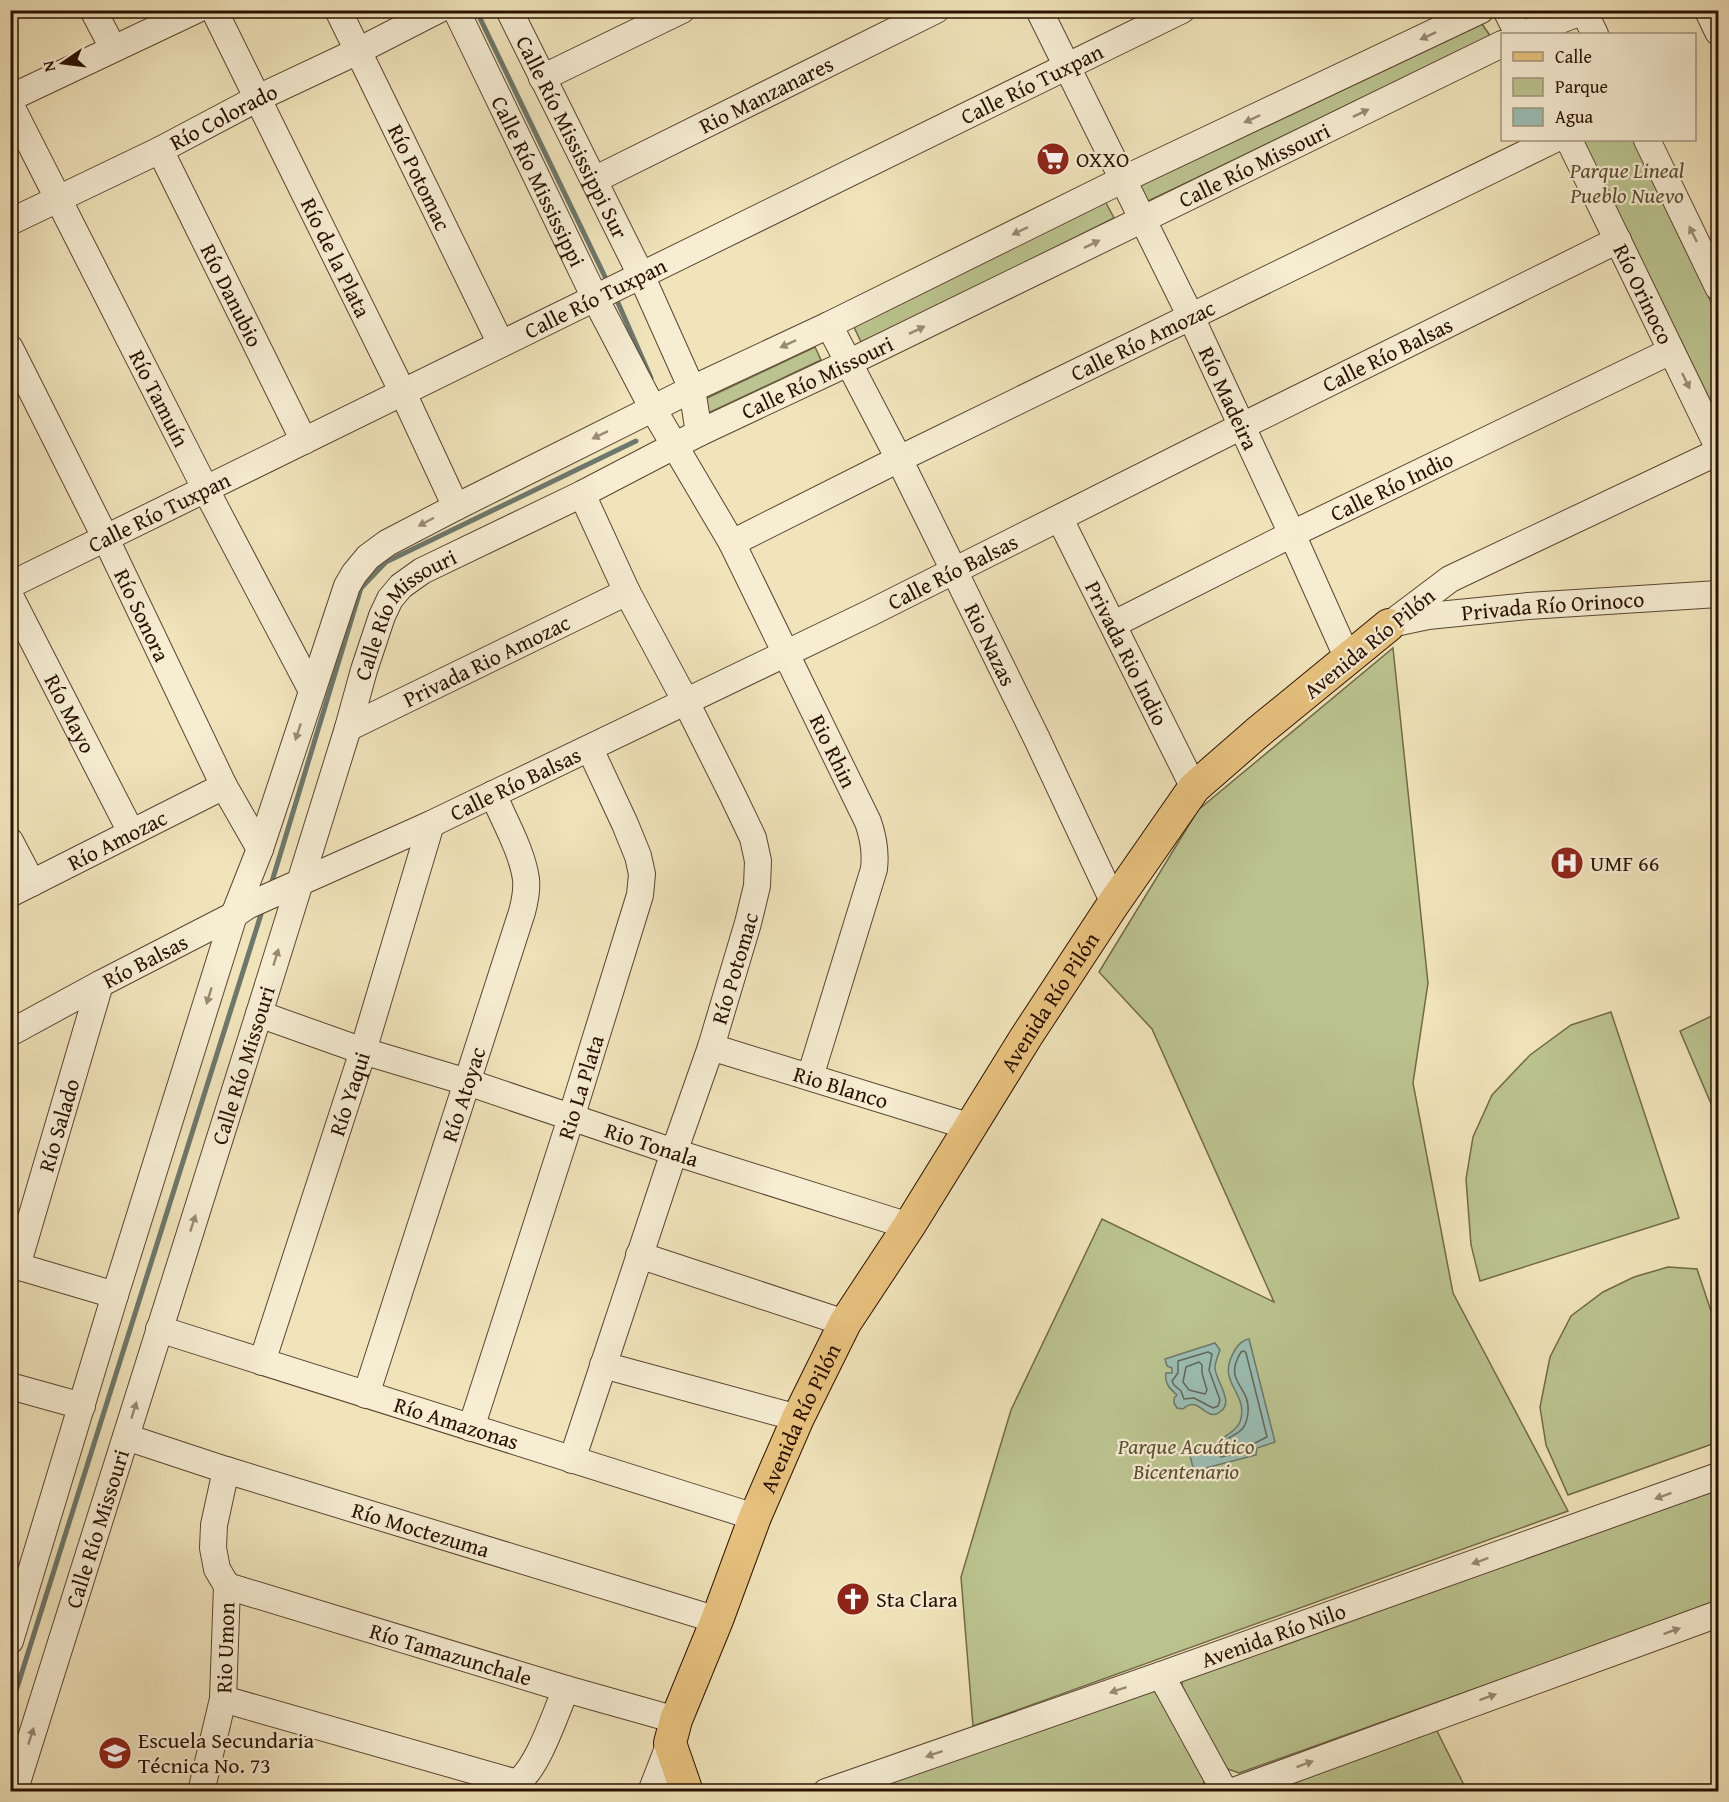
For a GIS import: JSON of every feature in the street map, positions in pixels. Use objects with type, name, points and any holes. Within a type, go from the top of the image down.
[{"type":"main road","name":"Avenida Río Pilón","points":[[673,1731],[755,1517],[798,1418],[845,1323],[909,1226],[1026,1037],[1114,903],[1194,788],[1389,625]]},
{"type":"main road","points":[[673,1731],[687,1791]]},
{"type":"street","points":[[93,10],[113,48]]},
{"type":"street","points":[[10,98],[195,10]]},
{"type":"street","name":"Río de la Plata","points":[[214,10],[403,393],[456,507]]},
{"type":"street","name":"Río Potomac","points":[[338,10],[501,344]]},
{"type":"street","name":"Río Colorado","points":[[10,222],[160,150],[258,98],[438,10]]},
{"type":"street","name":"Calle Río Mississippi","points":[[456,10],[602,294],[653,409],[675,447]]},
{"type":"street","name":"Calle Río Mississippi Sur","points":[[509,10],[594,180],[637,277],[692,389],[699,433]]},
{"type":"street","points":[[542,78],[682,10]]},
{"type":"street","name":"Rio Manzanares","points":[[594,180],[936,10]]},
{"type":"street","name":"Río Madeira","points":[[1038,10],[1191,317],[1348,659]]},
{"type":"street","name":"Calle Río Tuxpan","points":[[10,585],[1182,10]]},
{"type":"street","name":"Calle Río Missouri","points":[[10,1641],[114,1295],[342,599],[354,573],[368,556],[387,543],[456,507],[692,389],[829,325],[1122,180],[1481,10]]},
{"type":"street","points":[[1506,10],[1518,33]]},
{"type":"street","points":[[1707,10],[1719,11]]},
{"type":"street","points":[[1707,10],[1719,32]]},
{"type":"street","points":[[1526,33],[1585,11],[1595,33]]},
{"type":"street","name":"Calle Río Missouri","points":[[14,1791],[259,1014],[290,887],[348,728],[363,670],[382,616],[390,599],[400,586],[422,571],[582,494],[699,433],[848,363],[1501,45]]},
{"type":"street","name":"Río Tamuín","points":[[10,104],[206,490],[312,691]]},
{"type":"street","name":"Calle Río Amozac","points":[[732,543],[899,459],[1551,141]]},
{"type":"street","name":"Río Orinoco","points":[[1569,141],[1719,450]]},
{"type":"street","points":[[1647,141],[1719,287]]},
{"type":"street","name":"Río Danubio","points":[[160,150],[304,441]]},
{"type":"street","name":"Calle Río Balsas","points":[[290,887],[431,824],[785,654],[1618,240]]},
{"type":"street","name":"Rio Nazas","points":[[829,325],[899,459],[1037,739],[1114,903]]},
{"type":"street","name":"Río Sonora","points":[[10,348],[105,537],[224,786],[260,849]]},
{"type":"street","name":"Calle Río Indio","points":[[1114,624],[1292,534],[1671,351]]},
{"type":"street","name":"Rio Rhin","points":[[675,447],[732,543],[874,837],[876,852],[874,869],[810,1077]]},
{"type":"street","name":"Avenida Río Pilón","points":[[1389,625],[1450,579],[1719,450]]},
{"type":"street","name":"Río Potomac","points":[[572,1460],[639,1255],[711,1047],[748,923],[757,886],[758,861],[753,838],[686,702],[627,592],[582,494]]},
{"type":"street","name":"Privada Rio Indio","points":[[1060,519],[1194,788]]},
{"type":"street","name":"Privada Rio Amozac","points":[[348,728],[627,592]]},
{"type":"street","name":"Privada Río Orinoco","points":[[1389,625],[1428,616],[1528,606],[1719,594]]},
{"type":"street","name":"Río Mayo","points":[[10,596],[130,832]]},
{"type":"street","name":"Rio La Plata","points":[[471,1428],[640,895],[642,874],[638,856],[590,749]]},
{"type":"street","name":"Río Amozac","points":[[21,888],[224,786]]},
{"type":"street","name":"Río Atoyac","points":[[366,1395],[526,894],[522,861],[493,794]]},
{"type":"street","name":"Río Yaqui","points":[[262,1362],[363,1051],[431,824]]},
{"type":"street","points":[[10,841],[21,888]]},
{"type":"street","name":"Río Balsas","points":[[10,1033],[241,910],[290,887]]},
{"type":"street","name":"Río Salado","points":[[14,1265],[100,984]]},
{"type":"street","name":"Rio Tonala","points":[[259,1014],[363,1051],[467,1082],[674,1152],[909,1226]]},
{"type":"street","name":"Rio Blanco","points":[[711,1047],[971,1127]]},
{"type":"street","points":[[639,1255],[845,1323]]},
{"type":"street","points":[[14,1265],[114,1295]]},
{"type":"street","name":"Río Amazonas","points":[[159,1329],[755,1517]]},
{"type":"street","points":[[603,1365],[798,1418]]},
{"type":"street","points":[[10,1386],[82,1406]]},
{"type":"street","name":"Río Moctezuma","points":[[126,1437],[226,1470],[717,1620]]},
{"type":"street","name":"Rio Umon","points":[[201,1791],[223,1699],[227,1586],[217,1569],[213,1548],[214,1526],[226,1470]]},
{"type":"street","name":"Avenida Río Nilo","points":[[826,1791],[1161,1675],[1719,1476]]},
{"type":"street","name":"Río Tamazunchale","points":[[227,1586],[566,1689],[673,1731]]},
{"type":"street","points":[[1231,1791],[1719,1614]]},
{"type":"street","points":[[1161,1675],[1225,1791]]},
{"type":"street","points":[[493,1791],[517,1783],[534,1763],[566,1689]]},
{"type":"street","points":[[223,1699],[517,1783]]},
{"type":"street","points":[[651,1791],[673,1731]]},
{"type":"green space","points":[[1482,24],[1491,37],[1144,203],[1135,188]]},
{"type":"green space","name":"Parque Lineal Pueblo Nuevo","points":[[1578,141],[1634,141],[1718,317],[1718,424]]},
{"type":"green space","points":[[1105,201],[1114,218],[862,344],[852,323]]},
{"type":"green space","points":[[815,347],[821,360],[702,416],[705,399]]},
{"type":"green space","name":"Parque Acuático Bicentenario","points":[[1393,648],[1428,983],[1413,1083],[1453,1293],[1568,1511],[973,1726],[961,1577],[1011,1410],[1102,1219],[1274,1302],[1152,1029],[1099,972],[1198,810]]},
{"type":"green space","points":[[1611,1012],[1679,1218],[1480,1281],[1471,1245],[1466,1179],[1473,1137],[1492,1095],[1530,1055],[1571,1025]]},
{"type":"green space","points":[[1718,1013],[1718,1120],[1680,1031]]},
{"type":"green space","points":[[1668,1267],[1697,1269],[1718,1332],[1718,1442],[1568,1495],[1546,1445],[1540,1407],[1550,1357],[1571,1316],[1603,1292],[1634,1277]]},
{"type":"green space","points":[[1718,1480],[1718,1602],[1239,1773],[1222,1767],[1182,1685],[1183,1675]]},
{"type":"green space","points":[[1156,1685],[1205,1781],[1202,1785],[1184,1792],[843,1792]]},
{"type":"green space","points":[[1436,1729],[1467,1791],[1265,1792]]},
{"type":"water","points":[[1249,1339],[1275,1442],[1257,1448],[1256,1455],[1194,1471],[1188,1448],[1215,1449],[1240,1422],[1242,1411],[1240,1402],[1228,1371],[1236,1348]]},
{"type":"water","points":[[1215,1343],[1220,1350],[1215,1368],[1225,1397],[1224,1408],[1220,1412],[1210,1414],[1194,1405],[1183,1409],[1177,1408],[1174,1398],[1177,1395],[1166,1380],[1166,1373],[1172,1373],[1172,1368],[1167,1366],[1165,1359]]},
{"type":"waterway","points":[[476,10],[608,283]]},
{"type":"waterway","points":[[615,296],[651,378]]},
{"type":"waterway","points":[[270,888],[361,588],[386,562],[636,441]]},
{"type":"waterway","points":[[10,1710],[263,908]]},
{"type":"place","name":"OXXO","points":[[1053,159]]},
{"type":"place","name":"UMF 66","points":[[1567,863]]},
{"type":"place","name":"Sta Clara","points":[[853,1599]]},
{"type":"place","name":"Escuela Secundaria Técnica No. 73","points":[[115,1753]]}]
